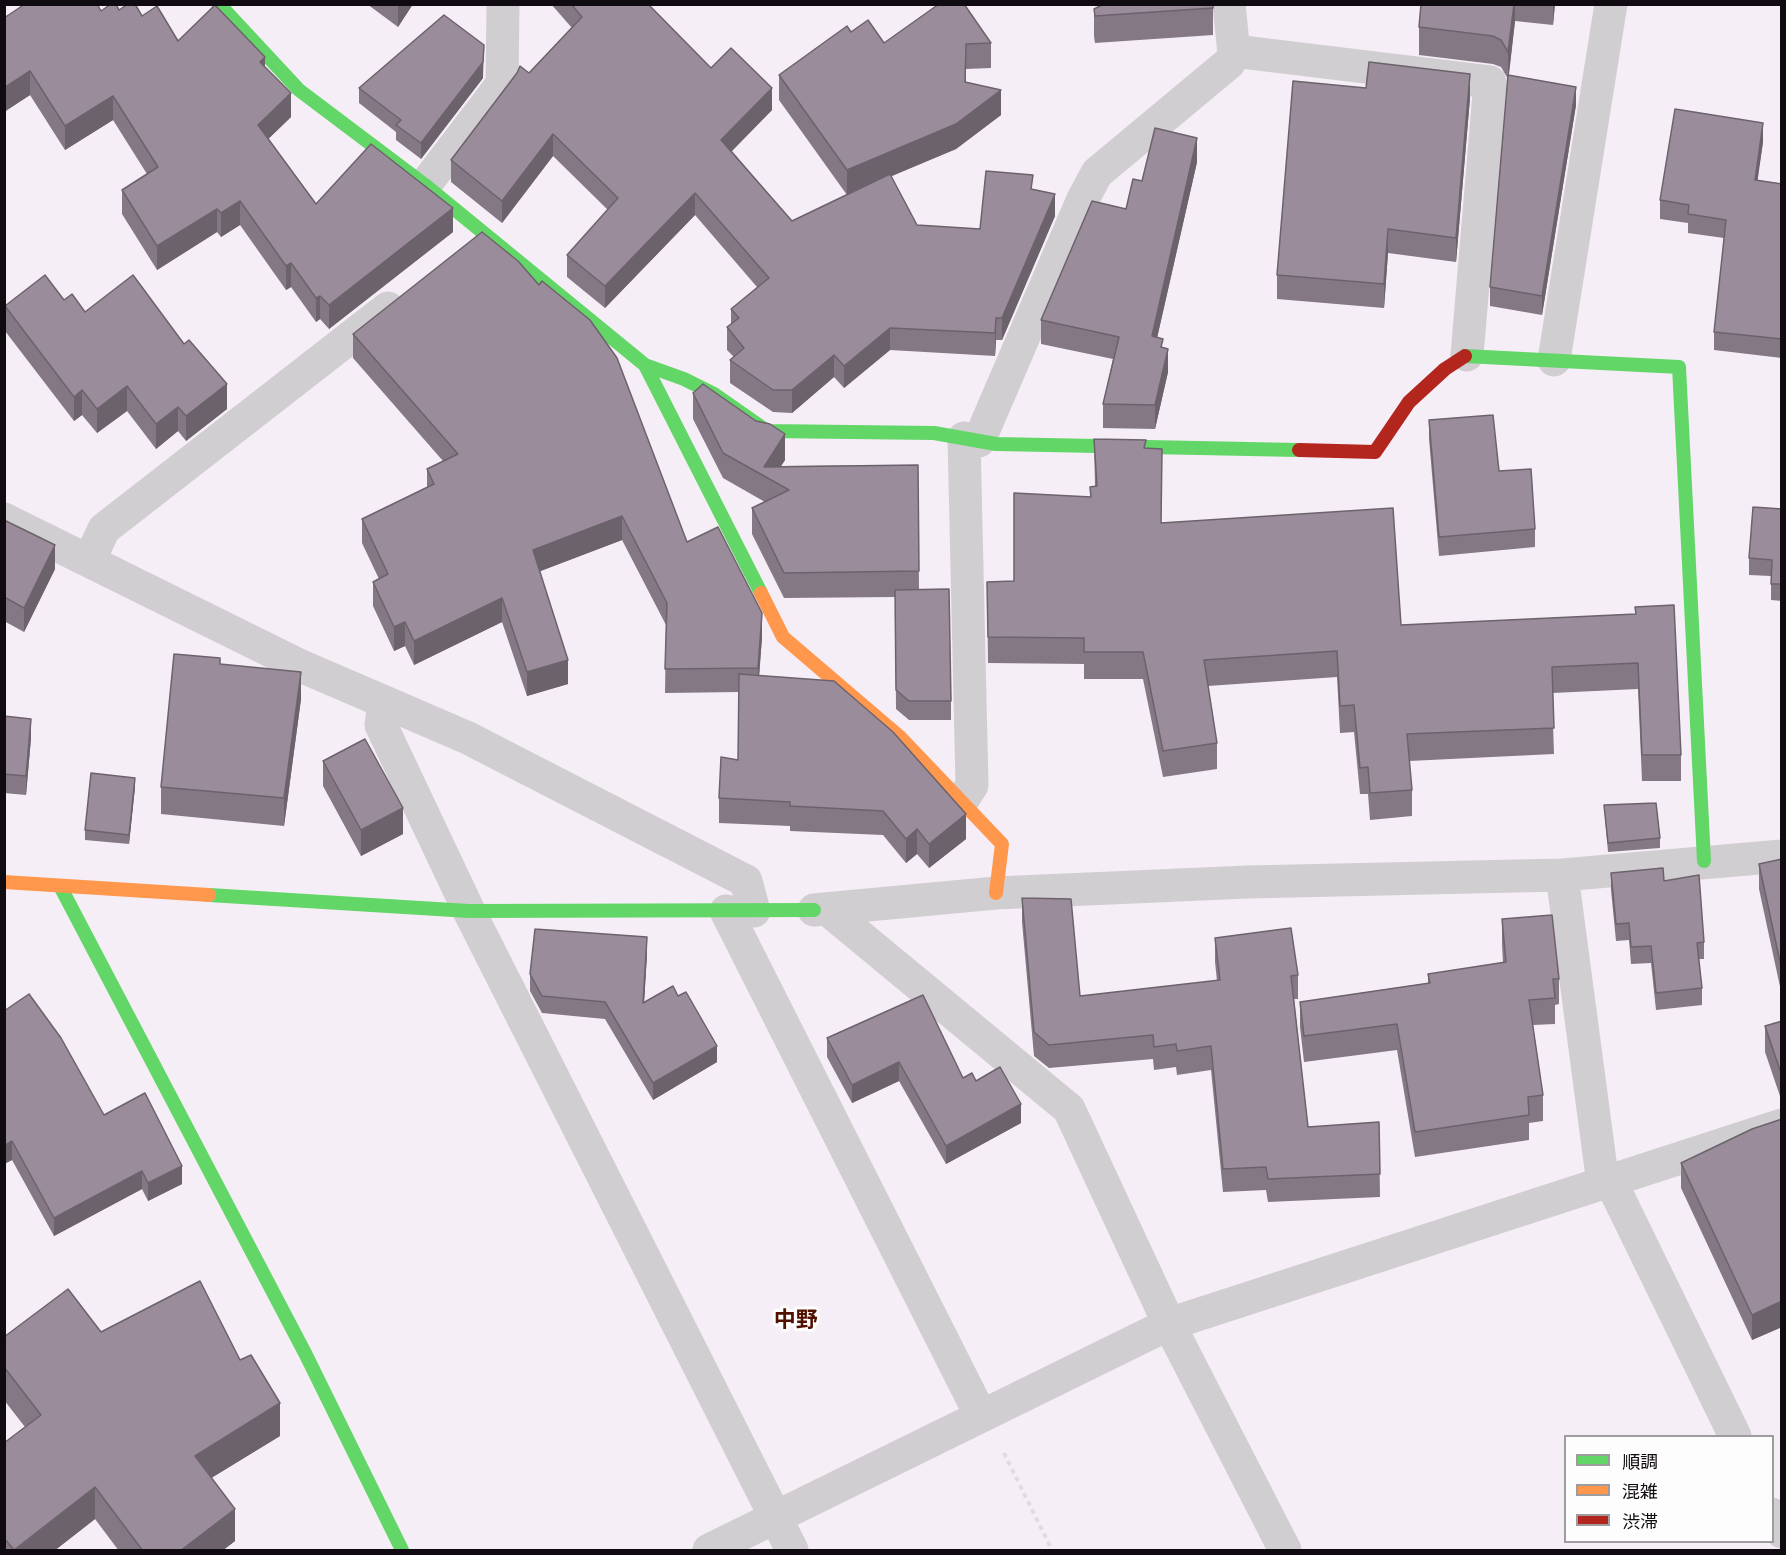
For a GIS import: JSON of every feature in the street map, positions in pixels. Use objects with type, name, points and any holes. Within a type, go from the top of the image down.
[{"type":"street","points":[[219,4],[299,90],[425,185],[645,365],[684,379],[714,394],[767,431],[934,432],[996,444],[1375,452],[1409,402],[1446,369],[1467,355],[1679,367],[1704,861]]},
{"type":"street","points":[[425,185],[502,84],[503,4]]},
{"type":"street","points":[[962,801],[972,785],[971,440],[1097,173],[1229,63],[1234,51],[1230,4]]},
{"type":"street","points":[[1554,360],[1611,4]]},
{"type":"street","points":[[1234,51],[1490,82],[1467,355]]},
{"type":"street","points":[[456,254],[483,232]]},
{"type":"street","points":[[89,561],[104,529],[411,290]]},
{"type":"street","points":[[645,365],[783,637],[900,737],[1002,844],[996,893]]},
{"type":"street","points":[[4,519],[301,666],[468,738],[746,881],[740,911],[983,1415]]},
{"type":"street","points":[[384,703],[381,725],[469,910],[792,1551]]},
{"type":"street","points":[[4,882],[469,910],[821,910],[996,893],[1248,882],[1562,875],[1782,856]]},
{"type":"street","points":[[1562,875],[1607,1183],[1734,1435]]},
{"type":"street","points":[[60,886],[306,1355],[402,1551]]},
{"type":"street","points":[[821,910],[1069,1109],[1169,1324],[1285,1551]]},
{"type":"street","points":[[709,1551],[775,1516],[1169,1324],[1782,1125]]},
{"type":"street","points":[[1774,1516],[1782,1532]]},
{"type":"path","points":[[983,1415],[1052,1551]]},
{"type":"building","points":[[25,4],[97,4],[101,11],[111,4],[116,4],[119,10],[128,4],[135,4],[142,16],[157,6],[178,41],[215,5],[265,57],[260,62],[291,93],[258,125],[316,204],[371,144],[453,208],[329,305],[320,296],[316,298],[291,263],[286,266],[240,201],[221,213],[217,209],[157,246],[122,190],[158,167],[113,96],[65,126],[30,71],[4,88],[4,18]]},
{"type":"building","points":[[571,4],[648,4],[711,68],[731,48],[772,88],[721,140],[792,221],[890,174],[917,225],[980,229],[986,171],[1033,175],[1031,189],[1055,194],[1002,318],[996,318],[995,333],[890,328],[844,366],[834,355],[792,390],[773,390],[730,360],[744,348],[727,327],[739,318],[731,309],[769,278],[695,193],[605,286],[567,255],[618,198],[553,134],[502,201],[451,160],[520,66],[529,73],[582,17]]},
{"type":"building","points":[[939,4],[964,4],[991,43],[966,44],[965,82],[1001,90],[956,124],[847,170],[779,75],[847,26],[851,32],[868,20],[884,43]]},
{"type":"building","points":[[1104,4],[1213,4],[1213,8],[1095,16],[1094,9]]},
{"type":"building","points":[[1421,4],[1514,4],[1508,52],[1501,40],[1493,36],[1419,27]]},
{"type":"building","points":[[444,15],[484,45],[483,62],[421,143],[396,125],[401,120],[359,88]]},
{"type":"building","points":[[1369,62],[1470,74],[1456,238],[1388,229],[1384,284],[1277,275],[1293,81],[1366,88]]},
{"type":"building","points":[[1508,75],[1576,87],[1542,296],[1490,287]]},
{"type":"building","points":[[1675,109],[1763,123],[1755,180],[1782,184],[1782,339],[1714,332],[1726,220],[1688,214],[1689,205],[1660,200]]},
{"type":"building","points":[[1155,128],[1197,138],[1152,336],[1163,339],[1161,347],[1168,349],[1155,405],[1103,404],[1119,337],[1041,320],[1092,201],[1126,209],[1133,179],[1142,181]]},
{"type":"building","points":[[482,232],[518,261],[539,285],[542,281],[590,320],[617,358],[687,542],[718,527],[762,613],[758,668],[665,669],[667,603],[622,516],[533,550],[568,660],[527,672],[502,598],[414,641],[405,622],[394,627],[373,582],[388,574],[362,519],[434,484],[427,469],[458,454],[353,334]]},
{"type":"building","points":[[45,275],[64,300],[72,294],[85,312],[133,275],[184,344],[189,340],[227,384],[186,416],[178,407],[156,424],[127,386],[97,409],[82,390],[74,397],[5,306]]},
{"type":"building","points":[[703,384],[756,421],[770,424],[785,434],[764,467],[918,465],[919,571],[784,573],[752,508],[789,490],[723,453],[693,393]]},
{"type":"building","points":[[1493,415],[1499,471],[1531,469],[1535,529],[1439,537],[1429,420]]},
{"type":"building","points":[[1094,439],[1146,440],[1144,448],[1162,449],[1161,523],[1393,508],[1401,625],[1636,614],[1635,607],[1674,605],[1681,755],[1642,755],[1638,663],[1552,667],[1554,728],[1407,734],[1412,790],[1370,793],[1368,767],[1360,768],[1354,705],[1340,706],[1337,651],[1204,660],[1217,743],[1163,751],[1143,652],[1084,652],[1084,638],[988,637],[987,582],[1014,581],[1014,493],[1091,497],[1090,487],[1097,486]]},
{"type":"building","points":[[1753,507],[1782,509],[1782,584],[1771,584],[1772,560],[1749,558]]},
{"type":"building","points":[[4,520],[55,545],[24,608],[4,597]]},
{"type":"building","points":[[949,589],[951,701],[909,701],[896,690],[895,590]]},
{"type":"building","points":[[174,654],[220,658],[220,664],[301,672],[284,798],[161,787]]},
{"type":"building","points":[[739,674],[834,681],[893,732],[966,814],[929,844],[917,829],[906,839],[883,811],[790,806],[790,802],[719,798],[721,757],[738,760]]},
{"type":"building","points":[[4,716],[31,719],[26,776],[4,774]]},
{"type":"building","points":[[365,739],[403,808],[361,830],[323,761]]},
{"type":"building","points":[[91,773],[135,778],[129,835],[85,830]]},
{"type":"building","points":[[1656,803],[1660,838],[1608,843],[1604,805]]},
{"type":"building","points":[[1782,859],[1782,971],[1759,864]]},
{"type":"building","points":[[1663,868],[1664,881],[1699,875],[1704,942],[1697,943],[1702,988],[1656,993],[1651,946],[1631,947],[1629,923],[1616,924],[1611,873]]},
{"type":"building","points":[[1022,898],[1071,899],[1080,996],[1220,980],[1215,938],[1291,928],[1298,975],[1291,976],[1308,1127],[1379,1122],[1380,1174],[1268,1179],[1266,1167],[1223,1169],[1211,1046],[1177,1051],[1176,1044],[1154,1047],[1153,1035],[1049,1045],[1034,1032]]},
{"type":"building","points":[[1552,915],[1559,979],[1553,979],[1555,998],[1529,1000],[1543,1095],[1528,1097],[1529,1115],[1415,1132],[1397,1024],[1304,1036],[1300,1002],[1430,983],[1428,974],[1506,962],[1502,919]]},
{"type":"building","points":[[535,929],[647,937],[643,1003],[673,986],[678,996],[686,992],[717,1046],[653,1083],[605,1002],[542,996],[530,974]]},
{"type":"building","points":[[29,994],[61,1038],[104,1115],[145,1093],[182,1166],[148,1183],[142,1171],[54,1218],[12,1141],[4,1146],[4,1011]]},
{"type":"building","points":[[923,995],[963,1078],[972,1073],[976,1081],[1000,1067],[1021,1104],[946,1146],[899,1062],[852,1085],[827,1038]]},
{"type":"building","points":[[1782,1021],[1782,1076],[1765,1026]]},
{"type":"building","points":[[1782,1119],[1782,1301],[1752,1315],[1681,1163],[1752,1129]]},
{"type":"building","points":[[200,1281],[240,1360],[251,1355],[280,1403],[195,1456],[235,1509],[180,1551],[143,1551],[95,1487],[14,1550],[4,1538],[4,1443],[41,1415],[4,1367],[4,1337],[68,1289],[101,1332]]},
{"type":"traffic: fast","points":[[219,4],[299,90],[425,185],[645,365],[761,593]]},
{"type":"traffic: fast","points":[[1465,356],[1679,367],[1704,861]]},
{"type":"traffic: fast","points":[[645,365],[684,379],[714,394],[767,431],[934,433],[996,444],[1299,450]]},
{"type":"traffic: fast","points":[[60,886],[306,1355],[402,1550]]},
{"type":"traffic: fast","points":[[209,895],[469,911],[814,910]]},
{"type":"traffic: slow","points":[[761,593],[783,637],[900,737],[1002,844],[996,893]]},
{"type":"traffic: slow","points":[[4,882],[209,895]]},
{"type":"traffic: jam","points":[[1299,450],[1375,452],[1409,402],[1445,369],[1465,356]]},
{"type":"district","name":"中野","points":[[796,1321]]}]
